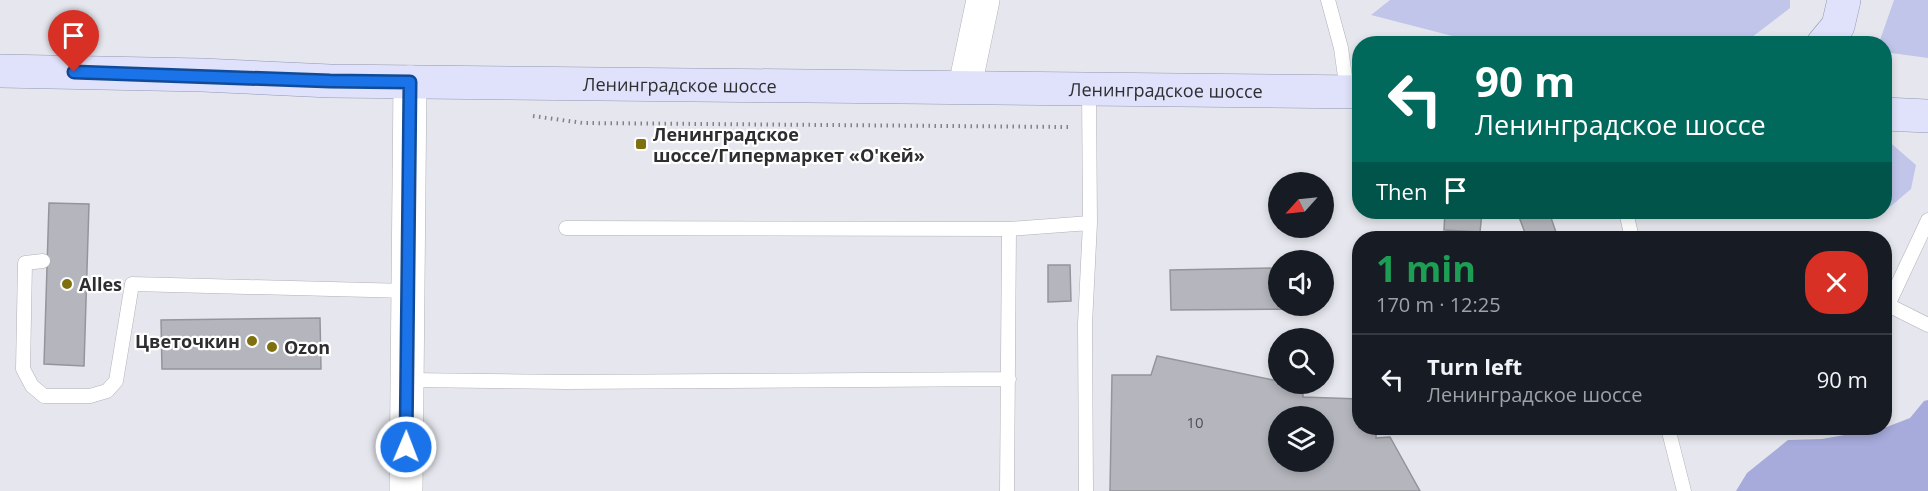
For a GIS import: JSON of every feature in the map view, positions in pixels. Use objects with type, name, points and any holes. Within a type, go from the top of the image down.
[{"type":"main road","points":[[1830,36],[1838,26],[1844,0]]},
{"type":"main road","name":"Ленинградское шоссе","points":[[0,70],[330,81],[965,86],[1089,90],[1352,92]]},
{"type":"main road","points":[[1892,114],[1928,116]]},
{"type":"street","points":[[965,86],[983,0]]},
{"type":"street","points":[[406,491],[410,82]]},
{"type":"lane","points":[[1328,0],[1352,88]]},
{"type":"lane","points":[[1086,491],[1085,324],[1090,223],[1089,90]]},
{"type":"lane","points":[[1892,294],[1928,220]]},
{"type":"lane","points":[[566,228],[1009,229],[1090,223]]},
{"type":"lane","points":[[1007,491],[1009,229]]},
{"type":"lane","points":[[43,261],[25,263],[23,369],[32,386],[44,396],[90,396],[107,391],[116,381],[132,284],[408,291]]},
{"type":"lane","points":[[1892,309],[1928,326]]},
{"type":"lane","points":[[407,380],[566,382],[1009,379]]},
{"type":"lane","points":[[1670,435],[1684,491]]},
{"type":"path","points":[[531,116],[584,123],[1069,127]]},
{"type":"shaded area","points":[[1390,0],[1790,0],[1790,8],[1753,36],[1452,36],[1371,15]]},
{"type":"shaded area","points":[[1894,0],[1928,0],[1928,58],[1892,53],[1892,36],[1881,36]]},
{"type":"shaded area","points":[[1892,144],[1916,165],[1911,189],[1892,205]]},
{"type":"shaded area","points":[[1928,400],[1928,491],[1736,491],[1747,473],[1788,440],[1822,439],[1845,435],[1892,435],[1892,425],[1910,418],[1924,401]]},
{"type":"building","name":"Alles","points":[[49,203],[89,204],[84,366],[44,364]]},
{"type":"building","points":[[1445,219],[1481,219],[1480,231],[1444,230]]},
{"type":"building","points":[[1520,219],[1551,219],[1556,231],[1524,231]]},
{"type":"building","points":[[1048,265],[1070,265],[1071,301],[1048,302]]},
{"type":"building","points":[[1268,268],[1268,309],[1171,310],[1170,270]]},
{"type":"building","points":[[320,318],[321,369],[162,369],[161,320]]},
{"type":"building","points":[[1157,356],[1268,379],[1268,394],[1303,394],[1303,397],[1352,399],[1352,435],[1390,437],[1420,491],[1110,491],[1112,375],[1151,375]]},
{"type":"place","name":"Ленинградское шоссе/Гипермаркет «О'кей»","points":[[641,144]]},
{"type":"place","name":"Alles","points":[[67,284]]},
{"type":"place","name":"Цветочкин","points":[[252,341]]},
{"type":"place","name":"Ozon","points":[[272,347]]},
{"type":"route","points":[[74,72],[410,82],[406,447]]}]
